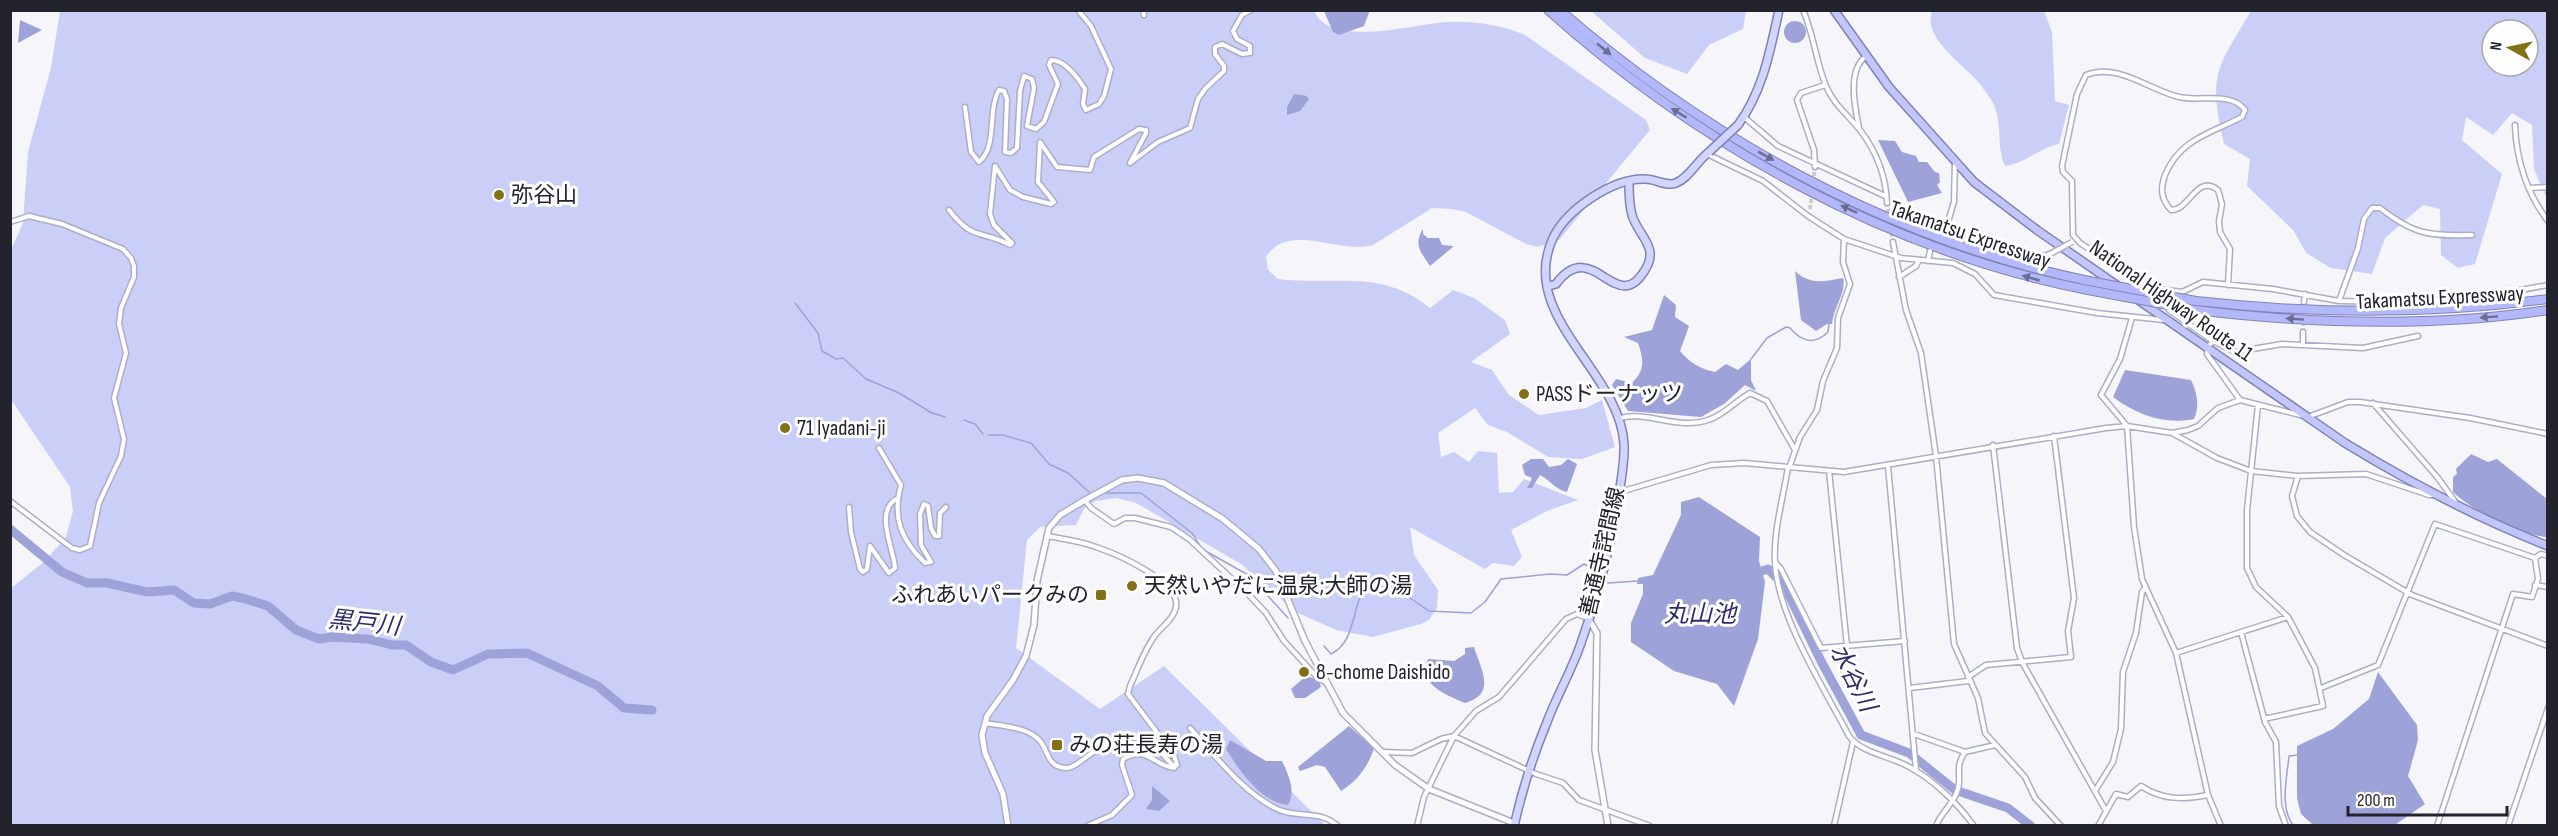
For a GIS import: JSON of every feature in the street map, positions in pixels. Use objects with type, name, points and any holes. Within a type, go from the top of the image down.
[{"type":"highway","name":"Takamatsu Expressway","points":[[1548,10],[1596,53],[1658,100],[1729,145],[1827,199],[1893,229],[1986,265],[2043,281],[2195,310],[2319,321],[2404,323],[2512,315],[2547,310]]},
{"type":"highway","name":"Takamatsu Expressway","points":[[1560,10],[1604,49],[1666,94],[1734,138],[1823,186],[1894,218],[1989,255],[2045,272],[2196,301],[2319,311],[2406,312],[2481,308],[2547,299]]},
{"type":"highway","name":"National Highway Route 11","points":[[1834,10],[1865,57],[1910,112],[1974,182],[2037,230],[2368,457],[2456,504],[2547,546]]},
{"type":"main road","name":"善通寺詫間線","points":[[1514,824],[1529,770],[1581,642],[1604,571],[1619,492],[1624,451],[1620,418],[1612,400],[1560,321],[1549,286],[1548,254],[1555,235],[1568,215],[1591,198],[1645,179],[1665,184],[1678,182],[1738,125],[1763,75],[1779,10]]},
{"type":"main road","points":[[1549,286],[1556,284],[1565,273],[1577,267],[1589,268],[1614,284],[1625,286],[1633,284],[1645,272],[1651,253],[1649,242],[1633,216],[1629,183]]},
{"type":"street","points":[[965,107],[971,152],[979,162],[987,148],[994,101],[999,90],[1004,91],[1007,99],[1005,152],[1011,153],[1017,148],[1020,91],[1024,76],[1032,79],[1034,88],[1027,126],[1036,129],[1044,122],[1058,84],[1049,65],[1051,60],[1060,62],[1082,83],[1085,89],[1083,104],[1086,110],[1099,104],[1108,86],[1111,69],[1091,26],[1078,10]]},
{"type":"street","points":[[949,210],[962,226],[973,234],[1001,240],[1010,245],[1010,241],[994,225],[990,214],[995,166],[1010,190],[1023,198],[1051,204],[1054,202],[1038,182],[1040,142],[1057,167],[1090,170],[1094,157],[1139,129],[1146,130],[1146,133],[1130,163],[1158,142],[1190,128],[1205,89],[1224,71],[1224,66],[1215,54],[1215,47],[1222,44],[1242,54],[1250,53],[1250,46],[1237,39],[1233,31],[1242,15],[1251,10]]},
{"type":"street","points":[[1803,10],[1825,85],[1833,100],[1860,129],[1876,156],[1884,180],[1887,203]]},
{"type":"street","points":[[1860,129],[1855,105],[1855,73],[1858,63],[1865,57]]},
{"type":"street","points":[[2228,285],[2230,249],[2220,232],[2222,204],[2218,189],[2206,185],[2200,188],[2176,210],[2171,210],[2161,196],[2164,177],[2179,152],[2200,136],[2245,115],[2246,110],[2242,105],[2230,99],[2179,97],[2123,75],[2095,71],[2083,77],[2077,94],[2062,166],[2063,172],[2072,181],[2074,241],[2140,282],[2159,289],[2182,292],[2203,282],[2228,285],[2305,294],[2339,301],[2402,302],[2487,296],[2533,290],[2547,285]]},
{"type":"street","points":[[1814,165],[1814,150],[1797,100],[1802,93],[1825,85]]},
{"type":"street","points":[[1744,117],[1779,146],[1814,165],[1886,197]]},
{"type":"street","points":[[2515,125],[2519,160],[2547,221]]},
{"type":"street","points":[[1707,153],[1763,181],[1844,240],[1894,256],[1953,264],[1968,270],[1994,295],[2132,318],[2168,320]]},
{"type":"street","points":[[1946,225],[1954,202],[1955,161]]},
{"type":"street","points":[[2530,188],[2547,187]]},
{"type":"street","points":[[2339,301],[2358,248],[2364,219],[2372,208],[2380,208],[2419,233],[2433,236],[2472,235]]},
{"type":"street","points":[[1808,216],[1810,209]]},
{"type":"street","points":[[10,222],[21,217],[37,216],[97,237],[123,249],[131,258],[134,277],[121,308],[119,324],[126,353],[114,398],[124,439],[121,456],[99,503],[90,546],[80,550],[72,548],[10,501]]},
{"type":"street","points":[[1938,228],[1940,224],[1946,225],[2022,255],[2038,257],[2050,254],[2074,241]]},
{"type":"street","points":[[1844,240],[1843,262],[1850,284],[1838,318],[1837,348],[1823,381],[1817,410],[1795,450],[1789,467],[1775,562],[1783,604],[1853,742],[1916,771],[1953,802],[1974,825]]},
{"type":"street","points":[[1893,242],[1906,310],[1921,353],[1936,456],[1954,644],[1978,698],[1984,733],[2025,777],[2035,798],[2061,825]]},
{"type":"street","points":[[1928,261],[1930,251]]},
{"type":"street","points":[[1899,277],[1916,266],[1919,260]]},
{"type":"street","points":[[2159,289],[2169,310],[2213,341],[2235,352],[2264,345],[2303,345],[2350,349],[2418,336]]},
{"type":"street","points":[[2304,302],[2305,294]]},
{"type":"street","points":[[2132,318],[2120,358],[2101,395],[2127,426],[2134,527],[2145,588],[2175,653],[2208,795],[2221,825]]},
{"type":"street","points":[[2303,332],[2303,345]]},
{"type":"street","points":[[2213,341],[2207,348],[2207,354],[2240,400]]},
{"type":"street","points":[[1620,418],[1629,415],[1676,422],[1706,421],[1725,412],[1750,393],[1767,402],[1782,424],[1795,450]]},
{"type":"street","points":[[2172,433],[2198,426],[2218,408],[2240,400],[2308,417],[2348,402],[2373,403],[2547,434]]},
{"type":"street","points":[[2373,403],[2438,478],[2456,504]]},
{"type":"street","points":[[2258,405],[2245,540],[2247,568],[2256,586],[2288,617],[2315,668],[2323,706],[2264,720]]},
{"type":"street","points":[[1619,492],[1711,465],[1744,463],[1844,472],[1888,466],[1994,445],[2127,426],[2172,433],[2217,458],[2251,471],[2298,476],[2366,474],[2429,495],[2439,495]]},
{"type":"street","points":[[1910,688],[1968,679],[1986,665],[2071,657],[2068,631],[2074,598],[2054,436]]},
{"type":"street","points":[[1994,445],[2018,648],[2022,662],[2106,811]]},
{"type":"street","points":[[879,448],[901,485],[896,514],[904,536],[925,563],[931,562],[921,544],[921,509],[924,504],[928,506],[931,528],[936,537],[939,536],[940,513],[945,507]]},
{"type":"street","points":[[1888,466],[1916,771]]},
{"type":"street","points":[[1830,471],[1847,646]]},
{"type":"street","points":[[2298,476],[2292,496],[2297,516],[2304,526],[2344,555],[2407,592],[2464,613],[2501,631],[2547,646]]},
{"type":"street","points":[[1008,825],[1003,794],[985,753],[982,735],[985,723],[1026,656],[1034,626],[1037,581],[1046,536],[1052,523],[1060,515],[1122,480],[1153,479],[1179,491],[1243,534],[1276,571],[1305,641],[1326,684],[1350,722],[1411,778],[1429,789],[1514,824]]},
{"type":"street","points":[[849,507],[851,532],[860,569],[863,572],[867,569],[870,546],[889,573],[895,568],[895,563],[888,539],[887,512],[890,504],[898,498]]},
{"type":"street","points":[[1085,501],[1114,524],[1125,518],[1135,518],[1171,527],[1189,539],[1253,599],[1284,641],[1314,675],[1326,684]]},
{"type":"street","points":[[2321,688],[2378,665],[2435,524],[2535,558]]},
{"type":"street","points":[[1046,536],[1095,546],[1119,557],[1152,574],[1169,587],[1177,598],[1176,609],[1156,634],[1128,694],[1174,755],[1177,765],[1174,767]]},
{"type":"street","points":[[2535,558],[2541,554],[2547,556]]},
{"type":"street","points":[[2437,825],[2512,594],[2530,598],[2538,579],[2535,558]]},
{"type":"street","points":[[1775,562],[1781,569],[1821,648],[1905,641]]},
{"type":"street","points":[[2535,585],[2547,587]]},
{"type":"street","points":[[2095,791],[2113,762],[2121,729],[2122,672],[2136,633],[2142,592],[2145,588]]},
{"type":"street","points":[[1417,825],[1429,789],[1454,736],[1476,711],[1498,697],[1566,619],[1577,615],[1588,618],[1597,633],[1595,750],[1608,825]]},
{"type":"street","points":[[2175,653],[2288,617]]},
{"type":"street","points":[[2241,632],[2264,720],[2276,742],[2279,806],[2286,825]]},
{"type":"street","points":[[2508,825],[2547,708]]},
{"type":"street","points":[[985,723],[1018,729],[1030,734],[1041,742],[1054,764],[1062,768],[1073,768],[1115,740],[1128,737],[1154,744],[1174,767]]},
{"type":"street","points":[[1190,728],[1230,771],[1263,801],[1282,811],[1326,816],[1338,825]]},
{"type":"street","points":[[1914,734],[1965,752],[1996,745]]},
{"type":"street","points":[[1382,752],[1412,753],[1441,739],[1454,736],[1563,783],[1579,800],[1650,825]]},
{"type":"street","points":[[1834,825],[1853,742]]},
{"type":"street","points":[[1936,825],[1953,802],[1959,784],[1958,769],[1965,752]]},
{"type":"street","points":[[1087,825],[1112,815],[1130,799],[1132,789],[1122,765],[1122,759],[1140,753],[1164,765],[1174,767]]},
{"type":"street","points":[[2098,825],[2116,794],[2128,797],[2141,786],[2161,796],[2185,799],[2208,795]]},
{"type":"shaded area","points":[[1314,10],[1323,22],[1337,29],[1355,32],[1458,22],[1488,24],[1525,35],[1646,120],[1650,130],[1559,240],[1538,247],[1526,244],[1466,212],[1432,208],[1373,245],[1360,247],[1316,241],[1288,241],[1276,247],[1266,257],[1268,270],[1278,279],[1376,283],[1412,296],[1430,308],[1453,290],[1474,298],[1505,320],[1510,334],[1471,362],[1492,370],[1509,395],[1539,415],[1586,408],[1602,400],[1615,447],[1582,459],[1548,457],[1507,432],[1488,425],[1475,408],[1438,433],[1441,457],[1454,452],[1469,462],[1478,451],[1497,453],[1499,493],[1513,492],[1524,479],[1578,500],[1547,511],[1511,530],[1522,557],[1514,566],[1493,563],[1485,569],[1410,527],[1414,555],[1438,590],[1437,608],[1429,620],[1421,624],[1373,637],[1336,630],[1296,612],[1241,564],[1136,503],[1117,498],[1096,501],[1085,507],[1076,525],[1040,527],[1027,540],[1016,648],[1100,709],[1164,666],[1325,825],[11,825],[10,589],[45,561],[66,537],[73,511],[70,487],[10,398],[11,250],[23,223],[28,152],[51,68],[60,11]]},
{"type":"shaded area","points":[[1591,11],[1746,11],[1743,29],[1709,45],[1687,74],[1645,58]]},
{"type":"shaded area","points":[[1932,11],[2044,11],[2052,32],[2055,101],[2069,105],[2059,144],[2005,166],[2002,159],[1998,118],[1993,103],[1980,84],[1947,51],[1933,32]]},
{"type":"shaded area","points":[[2251,11],[2547,11],[2547,199],[2534,169],[2532,125],[2512,113],[2493,135],[2466,117],[2462,140],[2502,174],[2475,264],[2458,268],[2441,255],[2440,209],[2423,205],[2385,238],[2372,274],[2331,268],[2306,253],[2294,231],[2247,186],[2250,159],[2224,144],[2216,87],[2218,73]]},
{"type":"water","points":[[1370,10],[1364,26],[1339,35],[1333,32],[1324,11]]},
{"type":"water","points":[[20,20],[42,30],[18,43]]},
{"type":"water","points":[[1795,21],[1803,24],[1806,32],[1803,40],[1795,43],[1787,40],[1784,32],[1787,24]]},
{"type":"water","points":[[1294,94],[1307,96],[1309,99],[1300,111],[1287,115],[1287,107]]},
{"type":"water","points":[[1878,140],[1895,141],[1902,152],[1916,156],[1919,162],[1927,162],[1935,172],[1939,173],[1940,182],[1937,185],[1942,193],[1908,202]]},
{"type":"water","points":[[1423,229],[1423,234],[1428,238],[1439,238],[1442,245],[1454,246],[1430,266],[1418,244]]},
{"type":"water","points":[[1795,271],[1812,281],[1843,278],[1843,289],[1832,324],[1827,324],[1816,331],[1801,320]]},
{"type":"water","points":[[1664,295],[1676,305],[1675,317],[1689,326],[1680,351],[1696,365],[1715,372],[1726,364],[1738,370],[1751,359],[1751,380],[1756,391],[1745,385],[1724,404],[1701,417],[1628,411],[1612,385],[1616,379],[1632,383],[1639,374],[1642,360],[1638,343],[1624,337],[1652,330]]},
{"type":"water","points":[[2125,370],[2191,380],[2197,399],[2194,419],[2172,421],[2151,417],[2113,397]]},
{"type":"water","points":[[2471,454],[2488,462],[2497,459],[2547,499],[2547,537],[2524,532],[2497,520],[2453,492],[2453,477],[2457,474],[2456,469]]},
{"type":"water","points":[[1531,459],[1543,459],[1549,467],[1561,465],[1568,459],[1577,464],[1567,492],[1540,475],[1532,488],[1527,488],[1532,478],[1525,475],[1522,465]]},
{"type":"water","name":"丸山池","points":[[1699,497],[1760,537],[1759,561],[1765,582],[1758,639],[1734,706],[1717,684],[1674,671],[1631,642],[1631,623],[1643,594],[1643,584],[1637,584],[1638,578],[1653,575],[1681,515],[1681,502]]},
{"type":"water","points":[[1474,647],[1483,672],[1484,687],[1481,694],[1465,703],[1435,687],[1426,675],[1425,668],[1428,659],[1454,661],[1465,654],[1465,648]]},
{"type":"water","points":[[2378,672],[2417,725],[2418,740],[2408,776],[2425,804],[2395,825],[2313,825],[2301,814],[2297,798],[2297,746],[2333,729],[2369,699]]},
{"type":"water","points":[[1306,676],[1319,680],[1321,687],[1305,698],[1295,698],[1291,689]]},
{"type":"water","points":[[1349,726],[1374,748],[1362,772],[1352,782],[1341,791],[1325,767],[1317,765],[1300,771],[1298,767]]},
{"type":"water","points":[[1230,740],[1266,761],[1282,761],[1291,789],[1288,805],[1269,798],[1252,784],[1226,749]]},
{"type":"water","points":[[1152,786],[1170,801],[1159,811],[1146,809],[1152,800]]},
{"type":"waterway","points":[[795,303],[818,333],[822,351],[836,359],[843,358],[866,379],[899,393],[932,413],[945,417]]},
{"type":"waterway","points":[[1751,359],[1767,338],[1786,327],[1803,339],[1813,340],[1828,332],[1829,324]]},
{"type":"waterway","points":[[964,420],[975,424],[983,434]]},
{"type":"waterway","points":[[988,435],[1003,435],[1031,443],[1049,464],[1068,473],[1089,492]]},
{"type":"waterway","points":[[1104,493],[1141,493],[1192,533],[1202,549],[1250,576],[1288,618]]},
{"type":"waterway","name":"黒戸川","points":[[10,529],[62,572],[87,583],[107,583],[147,592],[174,590],[194,603],[210,604],[232,596],[246,599],[268,606],[296,630],[319,639],[332,637],[368,639],[392,645],[406,645],[431,662],[453,670],[488,654],[527,653],[598,686],[624,708],[652,710]]},
{"type":"waterway","points":[[1324,646],[1331,654],[1340,647],[1351,629],[1364,591],[1371,586],[1394,587],[1429,611],[1471,613],[1485,602],[1501,579],[1550,574],[1567,575],[1584,564],[1598,572]]},
{"type":"waterway","name":"水谷川","points":[[1752,574],[1768,569],[1784,585],[1861,735],[1909,753],[1955,790],[2008,808],[2031,826]]},
{"type":"waterway","points":[[1605,580],[1608,583],[1637,581]]},
{"type":"waterway","points":[[2294,826],[2289,819],[2285,792],[2289,756],[2298,755]]},
{"type":"tunnel","points":[[1813,182],[1815,167]]},
{"type":"tunnel","points":[[1810,209],[1812,192]]},
{"type":"tunnel","points":[[1887,203],[1893,242]]},
{"type":"tunnel","points":[[2303,332],[2304,302]]},
{"type":"place","name":"弥谷山","points":[[499,195]]},
{"type":"place","name":"PASSドーナッツ","points":[[1524,394]]},
{"type":"place","name":"71 Iyadani-ji","points":[[785,428]]},
{"type":"place","name":"天然いやだに温泉;大師の湯","points":[[1132,586]]},
{"type":"place","name":"ふれあいパークみの","points":[[1101,595]]},
{"type":"place","name":"8-chome Daishido","points":[[1304,672]]},
{"type":"place","name":"みの荘長寿の湯","points":[[1057,745]]}]
